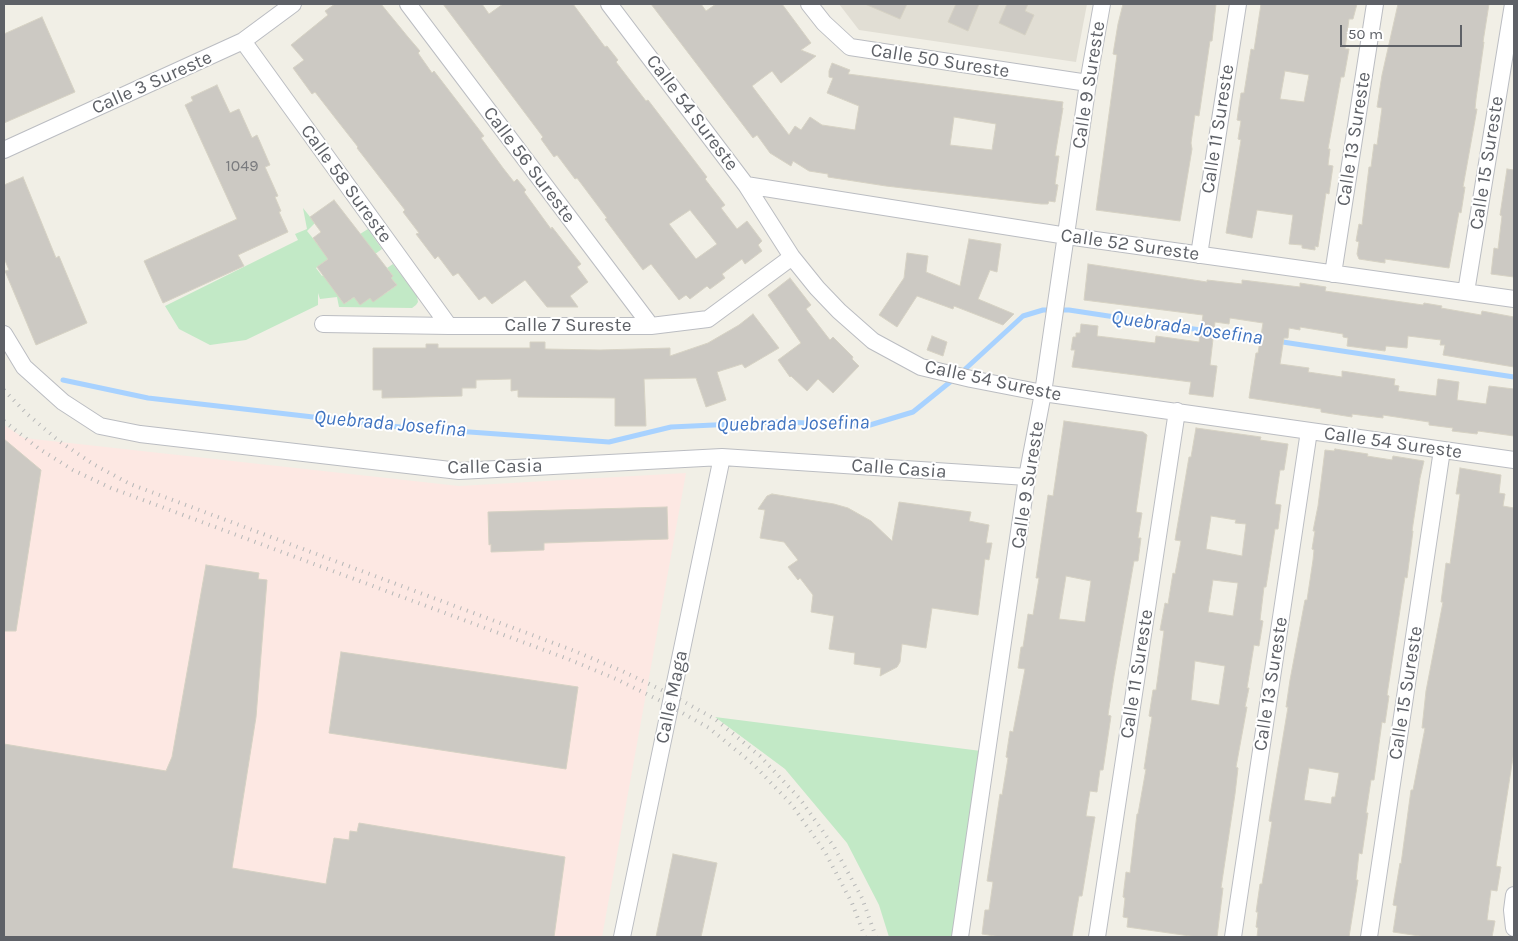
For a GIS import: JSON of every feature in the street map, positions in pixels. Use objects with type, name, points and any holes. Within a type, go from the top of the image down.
[{"type":"street","name":"Calle 3 Sureste","points":[[4,150],[243,41],[293,4]]},
{"type":"street","name":"Calle 56 Sureste","points":[[408,4],[651,326]]},
{"type":"street","name":"Calle 54 Sureste","points":[[609,4],[746,185],[792,257],[839,311],[873,341],[921,367],[1043,393],[1514,460]]},
{"type":"street","name":"Calle 50 Sureste","points":[[809,4],[824,23],[850,47],[1088,84]]},
{"type":"street","name":"Calle 9 Sureste","points":[[960,937],[1027,477],[1043,393],[1088,84],[1102,4]]},
{"type":"street","name":"Calle 11 Sureste","points":[[1199,255],[1238,4]]},
{"type":"street","name":"Calle 13 Sureste","points":[[1333,274],[1376,4]]},
{"type":"street","name":"Calle 15 Sureste","points":[[1466,292],[1513,4]]},
{"type":"street","name":"Calle 58 Sureste","points":[[243,41],[449,326]]},
{"type":"street","name":"Calle 52 Sureste","points":[[746,185],[1067,236],[1514,299]]},
{"type":"street","name":"Calle 7 Sureste","points":[[323,324],[651,326],[708,319],[792,257]]},
{"type":"street","name":"Calle Casia","points":[[4,334],[24,367],[62,402],[100,426],[140,434],[459,471],[722,457],[1027,477]]},
{"type":"street","name":"Calle 11 Sureste","points":[[1097,937],[1177,411]]},
{"type":"street","name":"Calle 13 Sureste","points":[[1233,937],[1309,431]]},
{"type":"street","name":"Calle 15 Sureste","points":[[1369,937],[1442,450]]},
{"type":"street","name":"Calle Maga","points":[[622,937],[722,457]]},
{"type":"street","points":[[1514,895],[1512,910],[1514,928]]},
{"type":"shaded area","points":[[839,4],[1087,4],[1076,62],[859,30]]},
{"type":"shaded area","points":[[4,425],[24,438],[459,486],[686,473],[602,937],[4,937]]},
{"type":"green space","points":[[303,208],[315,223],[307,231],[320,247],[336,253],[316,268],[322,276],[335,267],[337,293],[344,304],[354,297],[370,298],[386,293],[397,285],[391,278],[393,276],[387,268],[393,264],[417,296],[418,302],[416,305],[412,308],[339,307],[337,297],[320,299],[318,293],[318,305],[246,340],[210,345],[179,329],[165,306],[298,240],[295,234],[307,229]]},
{"type":"green space","points":[[368,229],[382,249],[371,257],[360,234]]},
{"type":"green space","points":[[715,717],[981,751],[954,937],[889,937],[879,905],[847,843],[785,769]]},
{"type":"building","points":[[335,4],[381,4],[420,51],[418,53],[432,73],[434,71],[484,136],[481,138],[503,168],[514,182],[517,179],[526,190],[524,192],[551,229],[552,227],[581,264],[577,267],[588,282],[570,296],[578,307],[547,307],[525,280],[492,304],[485,296],[479,300],[458,273],[453,276],[438,256],[435,259],[416,234],[419,233],[403,212],[405,210],[315,92],[312,94],[293,68],[304,60],[291,45],[328,15],[325,11]]},
{"type":"building","points":[[443,4],[482,4],[489,14],[503,4],[573,4],[605,47],[607,46],[618,60],[616,62],[646,101],[648,100],[707,177],[705,179],[725,205],[721,208],[737,229],[747,221],[762,241],[758,245],[762,251],[745,264],[742,259],[722,274],[725,278],[710,289],[707,286],[690,299],[686,295],[679,300],[651,264],[643,270],[577,178],[575,179],[557,155],[554,157],[541,139],[543,137]],"holes":[[[690,210],[717,244],[696,259],[669,224]]]},
{"type":"building","points":[[651,4],[701,4],[706,11],[716,4],[782,4],[811,43],[801,50],[816,56],[781,83],[772,71],[752,86],[789,135],[795,126],[801,130],[810,117],[822,125],[855,130],[859,106],[827,93],[833,78],[829,77],[832,63],[850,70],[848,74],[1063,102],[1055,156],[1059,156],[1055,184],[1058,185],[1055,202],[1049,201],[1048,204],[886,186],[828,177],[828,174],[809,171],[793,161],[791,166],[770,153],[757,135],[753,138]],"holes":[[[954,117],[996,124],[992,150],[950,145]]]},
{"type":"building","points":[[865,4],[907,4],[900,19]]},
{"type":"building","points":[[956,4],[979,4],[968,31],[948,22]]},
{"type":"building","points":[[1007,4],[1028,4],[1025,11],[1034,15],[1025,35],[999,23]]},
{"type":"building","points":[[1123,4],[1216,4],[1212,41],[1210,41],[1199,116],[1195,115],[1191,143],[1192,149],[1180,221],[1096,210],[1117,55],[1113,54]]},
{"type":"building","points":[[1261,4],[1357,4],[1353,19],[1349,19],[1345,49],[1349,49],[1344,77],[1341,77],[1328,149],[1330,149],[1328,165],[1333,166],[1329,194],[1326,193],[1318,247],[1315,246],[1315,250],[1302,248],[1302,245],[1289,244],[1293,215],[1257,210],[1252,238],[1226,233],[1241,140],[1238,139],[1241,121],[1237,120],[1241,93],[1244,93],[1251,49],[1254,50]],"holes":[[[1285,71],[1309,75],[1304,102],[1280,99]]]},
{"type":"building","points":[[1398,4],[1489,4],[1476,99],[1475,109],[1477,109],[1463,187],[1465,187],[1461,213],[1459,212],[1449,268],[1385,259],[1385,263],[1359,259],[1357,254],[1359,242],[1356,241],[1359,224],[1362,225],[1369,167],[1371,167],[1374,144],[1377,145],[1382,108],[1377,107],[1382,75]]},
{"type":"building","points":[[42,17],[75,92],[4,123],[4,34]]},
{"type":"building","points":[[217,85],[230,113],[239,109],[252,138],[257,135],[270,165],[265,167],[278,196],[275,197],[281,211],[279,212],[288,232],[238,255],[244,266],[163,303],[144,261],[237,219],[185,105],[193,101],[191,97]]},
{"type":"building","points":[[1507,169],[1514,170],[1514,277],[1491,274],[1494,248],[1498,249],[1502,216],[1500,215]]},
{"type":"building","points":[[23,177],[56,258],[59,256],[87,323],[36,345],[5,271],[9,270],[4,258],[4,185]]},
{"type":"building","points":[[334,200],[393,276],[391,278],[397,285],[373,302],[370,298],[360,305],[354,297],[344,304],[317,267],[328,259],[313,238],[321,232],[310,217]]},
{"type":"building","points":[[969,239],[1001,244],[997,272],[990,270],[978,299],[1014,314],[1003,325],[954,306],[953,309],[917,296],[897,327],[879,315],[904,278],[907,253],[928,256],[926,272],[960,286]]},
{"type":"building","points":[[1088,264],[1207,282],[1207,280],[1242,284],[1242,280],[1300,287],[1300,283],[1326,287],[1325,291],[1423,305],[1424,303],[1481,315],[1482,311],[1514,317],[1514,367],[1443,355],[1445,345],[1440,345],[1441,340],[1408,336],[1407,348],[1386,346],[1385,351],[1347,346],[1348,338],[1343,337],[1343,334],[1300,327],[1300,330],[1289,328],[1288,338],[1284,338],[1280,364],[1309,368],[1308,372],[1342,377],[1342,371],[1395,379],[1394,385],[1399,386],[1398,391],[1436,396],[1438,379],[1459,382],[1457,400],[1486,404],[1489,386],[1514,389],[1514,436],[1478,431],[1477,434],[1452,431],[1453,428],[1429,425],[1429,422],[1383,415],[1383,418],[1352,414],[1352,417],[1321,412],[1321,409],[1249,398],[1263,323],[1230,318],[1229,324],[1215,322],[1210,365],[1217,366],[1213,397],[1189,394],[1191,382],[1072,367],[1075,350],[1071,350],[1073,337],[1076,337],[1076,333],[1080,333],[1081,324],[1098,326],[1097,336],[1155,343],[1156,336],[1199,342],[1203,315],[1084,300]]},
{"type":"building","points":[[790,278],[811,305],[806,309],[830,340],[833,337],[853,357],[852,359],[859,366],[833,393],[818,379],[807,391],[790,377],[778,360],[801,343],[768,295]]},
{"type":"building","points":[[753,314],[779,348],[745,368],[742,364],[717,372],[726,400],[706,407],[696,378],[644,379],[646,426],[615,426],[615,398],[518,397],[518,390],[511,391],[511,379],[476,380],[476,388],[462,388],[462,396],[382,398],[382,390],[373,390],[373,348],[426,348],[426,344],[438,344],[438,348],[530,348],[530,342],[545,342],[545,349],[670,348],[670,356],[708,343],[739,325]]},
{"type":"building","points":[[932,336],[947,342],[943,356],[927,350]]},
{"type":"building","points":[[1064,421],[1143,432],[1147,435],[1136,512],[1142,513],[1138,538],[1141,538],[1138,561],[1134,561],[1114,676],[1108,715],[1111,716],[1103,770],[1100,770],[1097,792],[1090,791],[1086,816],[1095,817],[1082,896],[1079,896],[1072,937],[1001,937],[982,934],[985,910],[989,910],[993,882],[987,881],[1000,794],[1002,795],[1008,758],[1006,757],[1010,731],[1013,732],[1025,669],[1018,668],[1021,647],[1023,647],[1028,614],[1033,615],[1039,578],[1036,578],[1048,495],[1053,496]],"holes":[[[1066,576],[1091,581],[1085,622],[1059,619]]]},
{"type":"building","points":[[1196,428],[1261,437],[1260,440],[1288,444],[1284,470],[1280,470],[1275,504],[1281,505],[1278,529],[1275,529],[1266,587],[1264,587],[1260,620],[1263,621],[1259,646],[1254,645],[1247,688],[1249,688],[1245,707],[1247,707],[1236,767],[1238,768],[1221,888],[1223,888],[1217,937],[1197,937],[1127,927],[1128,918],[1123,917],[1126,872],[1130,873],[1137,814],[1146,769],[1144,769],[1152,717],[1149,716],[1153,690],[1156,690],[1164,631],[1160,630],[1165,603],[1168,604],[1181,541],[1175,540],[1189,457],[1191,457]],"holes":[[[1211,516],[1236,520],[1235,523],[1246,524],[1242,556],[1206,549]],[[1213,580],[1238,583],[1233,616],[1208,612]],[[1195,661],[1225,666],[1219,705],[1191,700]]]},
{"type":"building","points":[[4,439],[41,470],[16,631],[4,631]]},
{"type":"building","points":[[1335,449],[1368,454],[1367,456],[1392,460],[1393,456],[1424,461],[1387,695],[1389,696],[1385,723],[1382,722],[1374,780],[1371,780],[1362,854],[1359,853],[1356,880],[1358,880],[1349,937],[1257,937],[1258,912],[1256,912],[1272,822],[1269,821],[1288,707],[1286,707],[1290,680],[1305,600],[1307,600],[1313,560],[1314,550],[1312,549],[1315,531],[1313,531],[1325,450],[1334,451]],"holes":[[[1309,768],[1339,773],[1335,797],[1332,797],[1331,804],[1304,800]]]},
{"type":"building","points":[[1460,468],[1501,475],[1499,493],[1505,494],[1503,506],[1514,508],[1514,751],[1496,866],[1501,867],[1497,891],[1491,890],[1487,920],[1495,921],[1492,937],[1426,937],[1393,932],[1397,906],[1393,905],[1401,864],[1411,790],[1413,790],[1425,728],[1422,728],[1426,691],[1443,602],[1441,602],[1446,563],[1450,564],[1460,494],[1456,494]]},
{"type":"building","points":[[772,494],[848,508],[871,521],[892,541],[899,502],[971,512],[969,521],[989,525],[986,543],[992,543],[989,560],[985,559],[978,615],[932,608],[926,648],[902,644],[900,662],[897,667],[880,676],[881,668],[854,664],[855,653],[829,649],[834,616],[811,612],[813,595],[800,578],[798,580],[788,567],[798,560],[784,542],[760,538],[765,510],[758,509],[767,496]]},
{"type":"building","points":[[667,507],[668,539],[544,543],[544,550],[491,552],[491,544],[489,545],[488,512]]},
{"type":"building","points":[[206,565],[259,573],[258,579],[267,580],[256,717],[232,868],[326,884],[334,838],[349,840],[350,831],[357,832],[359,823],[565,857],[554,937],[4,937],[4,744],[166,771],[172,757]]},
{"type":"building","points":[[341,652],[578,687],[566,769],[329,733]]},
{"type":"building","points":[[673,854],[717,863],[701,937],[656,937]]},
{"type":"waterway","name":"Quebrada Josefina","points":[[962,372],[1023,316],[1043,310],[1069,310],[1266,340]]},
{"type":"waterway","name":"Quebrada Josefina","points":[[1276,341],[1514,377]]},
{"type":"waterway","name":"Quebrada Josefina","points":[[63,380],[148,398],[400,427],[609,442],[671,427],[778,422],[870,425],[913,412],[955,378]]},
{"type":"railway","points":[[4,390],[27,414],[59,441],[93,464],[130,484],[572,650],[668,693],[715,719],[760,756],[800,799],[834,847],[862,898],[876,937]]},
{"type":"railway","points":[[4,421],[38,448],[73,470],[111,488],[568,659],[616,679],[663,702],[709,728],[753,764],[792,805],[825,852],[852,903],[865,937]]}]
